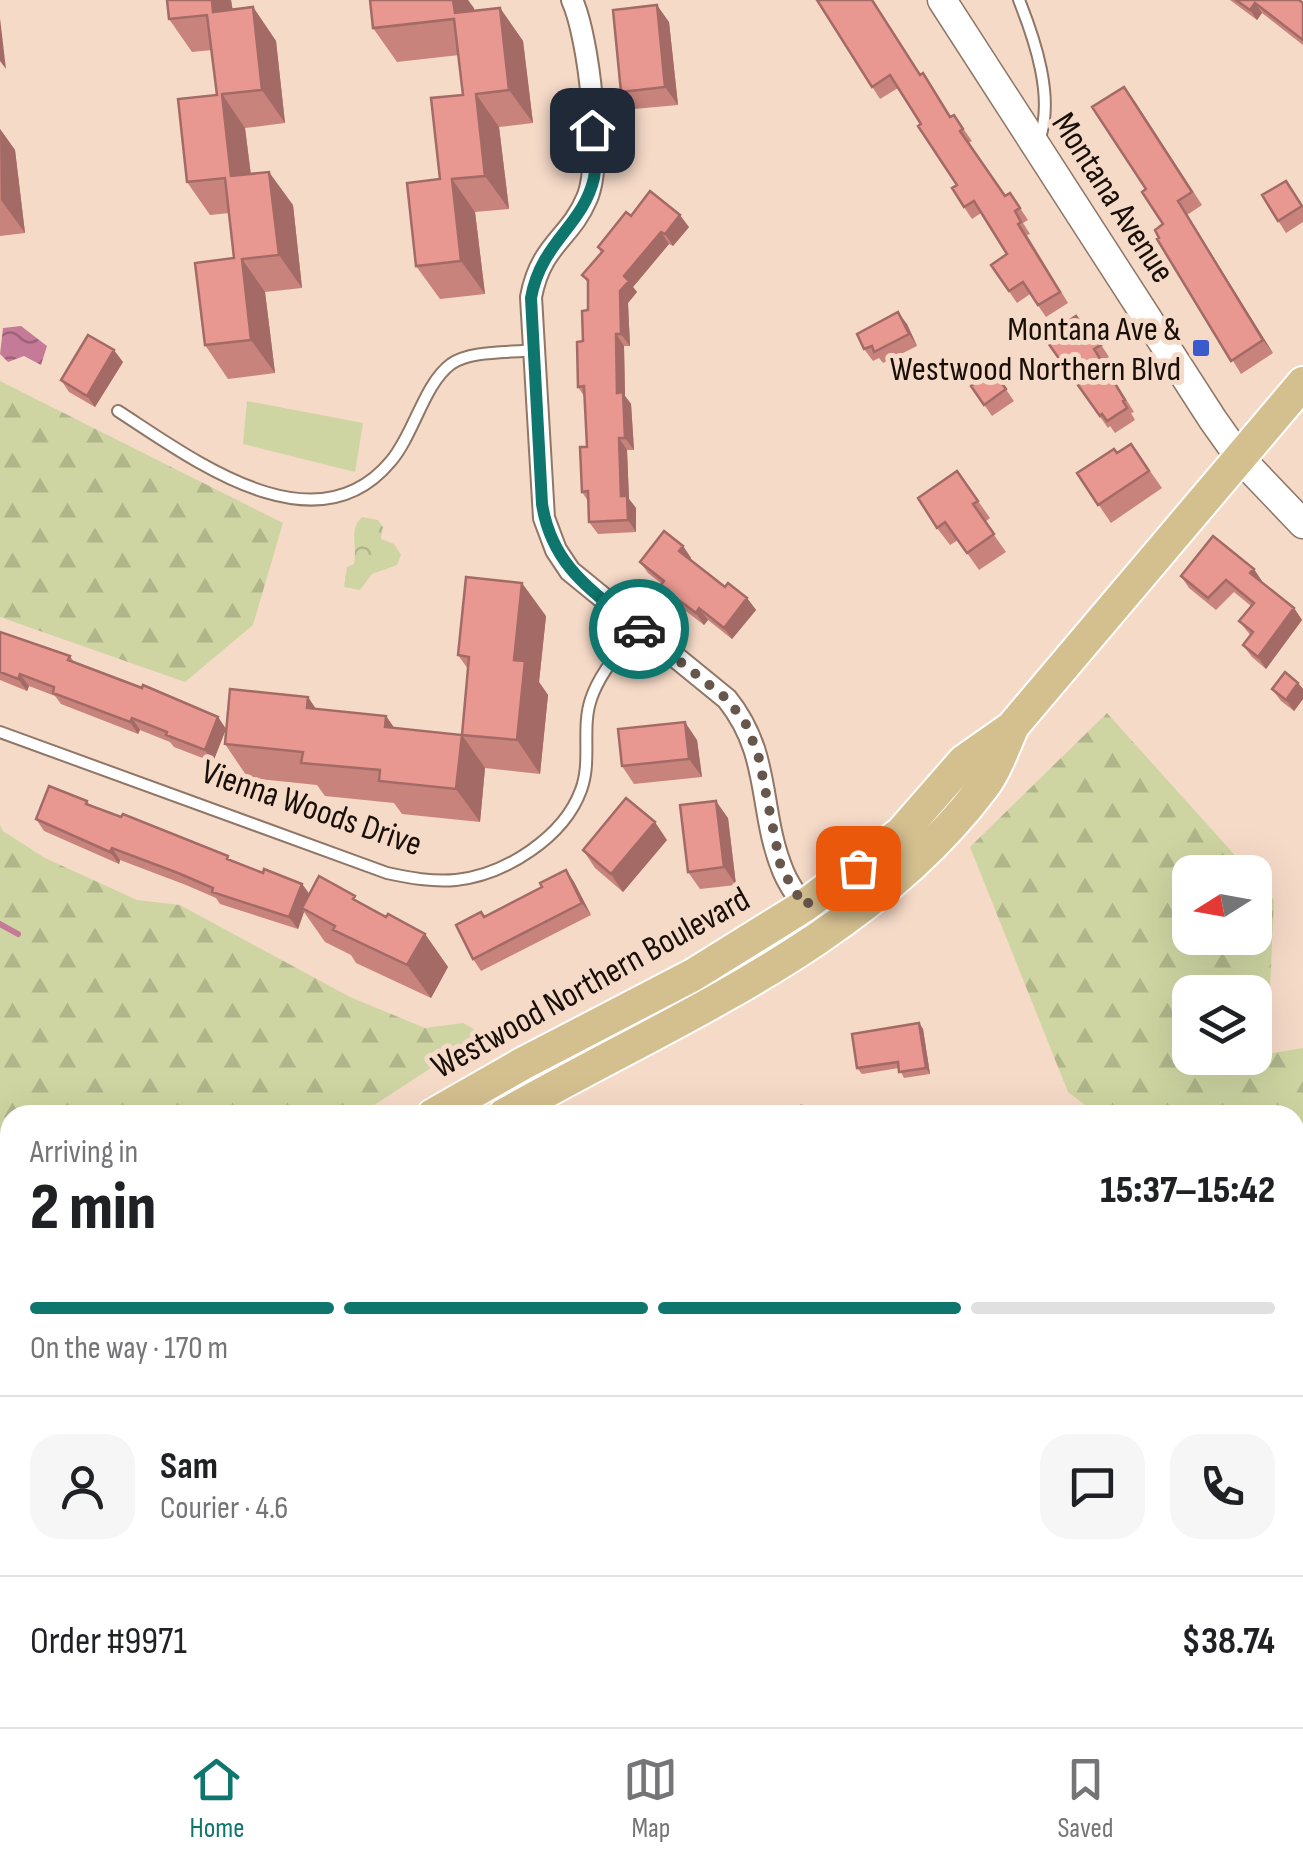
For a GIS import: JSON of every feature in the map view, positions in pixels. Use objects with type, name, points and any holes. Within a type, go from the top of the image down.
[{"type":"main road","name":"Westwood Northern Boulevard","points":[[451,1105],[693,975],[804,906],[900,832],[964,761],[1013,726],[1303,383]]},
{"type":"main road","name":"Westwood Northern Boulevard","points":[[522,1105],[771,970],[825,934],[930,846],[985,785],[1013,726]]},
{"type":"street","points":[[572,0],[584,35],[596,161],[587,198],[548,250],[534,280],[531,310],[542,504],[548,532],[570,571],[727,699],[745,722],[758,754],[781,868],[825,934]]},
{"type":"street","name":"Montana Avenue","points":[[942,0],[1240,458],[1303,524]]},
{"type":"lane","points":[[1018,0],[1041,78],[1046,122],[1036,146]]},
{"type":"lane","points":[[118,412],[212,471],[244,486],[284,496],[331,498],[353,493],[390,464],[440,375],[454,362],[534,350]]},
{"type":"lane","name":"Vienna Woods Drive","points":[[0,732],[387,873],[422,880],[456,880],[510,862],[560,828],[583,787],[590,701],[600,678],[638,628]]},
{"type":"green space","points":[[0,381],[283,523],[253,625],[185,682],[0,617]]},
{"type":"green space","points":[[247,401],[363,423],[355,472],[243,444]]},
{"type":"green space","points":[[362,517],[378,520],[383,527],[381,539],[394,544],[401,555],[397,565],[372,574],[360,590],[344,587],[347,567],[354,564],[354,533]]},
{"type":"green space","points":[[1107,713],[1235,855],[1172,855],[1172,955],[1272,955],[1271,975],[1172,975],[1172,1075],[1272,1075],[1272,1053],[1303,1048],[1303,1105],[1085,1105],[1068,1092],[970,847]]},
{"type":"green space","points":[[0,825],[3,831],[45,858],[137,900],[180,905],[350,997],[425,1028],[463,1023],[483,1034],[374,1105],[0,1105]]},
{"type":"water","points":[[21,326],[47,346],[41,365],[24,356],[8,362],[0,354],[3,328]]},
{"type":"building","points":[[167,0],[212,0],[213,12],[253,7],[262,90],[222,94],[231,176],[269,172],[279,255],[242,259],[251,340],[205,345],[195,263],[234,258],[225,178],[187,182],[178,99],[217,95],[207,15],[169,19]]},
{"type":"building","points":[[370,0],[453,0],[455,13],[500,8],[509,90],[476,94],[485,176],[452,179],[461,261],[416,266],[407,183],[440,179],[431,98],[463,95],[454,19],[373,28]]},
{"type":"building","points":[[817,0],[872,0],[920,75],[923,73],[950,117],[954,115],[963,129],[960,131],[1005,196],[1010,193],[1020,208],[1015,211],[1021,222],[1018,224],[1060,292],[1038,305],[1023,282],[1009,291],[991,265],[1007,254],[974,201],[964,207],[952,188],[957,185],[890,75],[872,87]]},
{"type":"building","points":[[1236,0],[1299,0],[1303,3],[1303,40],[1255,3],[1250,10]]},
{"type":"building","points":[[657,5],[665,87],[621,92],[613,10]]},
{"type":"building","points":[[1124,87],[1192,192],[1178,201],[1263,340],[1231,361],[1157,239],[1155,230],[1163,224],[1142,192],[1146,189],[1092,107]]},
{"type":"building","points":[[1286,181],[1302,206],[1278,221],[1262,195]]},
{"type":"building","points":[[650,191],[680,215],[624,276],[629,281],[620,291],[617,393],[623,392],[625,438],[619,438],[621,496],[627,496],[628,520],[589,522],[588,491],[582,492],[580,447],[587,447],[584,386],[578,387],[577,342],[583,341],[582,311],[588,310],[588,280],[582,275],[603,251],[598,247],[626,212],[631,216]]},
{"type":"building","points":[[898,312],[909,334],[874,352],[872,346],[864,349],[857,334]]},
{"type":"building","points":[[1076,316],[1083,326],[1087,323],[1101,345],[1094,349],[1125,400],[1127,408],[1107,421],[1048,343],[1058,336],[1054,330]]},
{"type":"building","points":[[88,335],[114,350],[87,396],[61,380]]},
{"type":"building","points":[[993,371],[1006,389],[984,405],[971,386]]},
{"type":"building","points":[[1131,444],[1149,471],[1098,505],[1077,473],[1114,449],[1117,453]]},
{"type":"building","points":[[957,471],[994,534],[967,553],[945,522],[937,528],[918,498]]},
{"type":"building","points":[[664,531],[683,546],[679,551],[725,587],[728,583],[747,598],[724,628],[699,608],[696,613],[660,586],[664,581],[640,562]]},
{"type":"building","points":[[1213,536],[1254,569],[1250,573],[1294,608],[1258,657],[1243,645],[1253,632],[1239,621],[1254,603],[1226,580],[1208,598],[1181,576]]},
{"type":"building","points":[[466,577],[522,583],[514,660],[525,661],[517,740],[462,735],[469,657],[458,655]]},
{"type":"building","points":[[0,632],[70,656],[68,660],[142,688],[143,685],[218,717],[205,750],[132,718],[130,722],[53,693],[54,687],[20,674],[18,679],[0,672]]},
{"type":"building","points":[[1285,672],[1298,683],[1286,700],[1272,689]]},
{"type":"building","points":[[230,689],[308,697],[307,708],[386,716],[385,727],[462,735],[456,789],[379,781],[380,770],[301,763],[303,752],[225,744]]},
{"type":"building","points":[[685,722],[689,759],[622,766],[618,729]]},
{"type":"building","points":[[49,786],[263,873],[264,869],[302,884],[289,917],[212,892],[213,888],[178,873],[112,848],[110,852],[36,819]]},
{"type":"building","points":[[626,798],[655,822],[611,874],[583,850]]},
{"type":"building","points":[[716,801],[724,867],[688,872],[680,805]]},
{"type":"building","points":[[566,870],[582,903],[473,959],[456,925],[481,912],[484,917]]},
{"type":"building","points":[[319,876],[355,896],[353,899],[425,934],[407,965],[333,930],[335,926],[302,908]]},
{"type":"building","points":[[919,1023],[926,1068],[899,1072],[898,1062],[857,1068],[852,1034]]},
{"type":"waterway","points":[[0,924],[18,934]]},
{"type":"way so far","points":[[639,629],[727,699],[745,722],[758,754],[781,868],[804,906],[858,868]]},
{"type":"place","name":"Montana Ave & Westwood Northern Blvd","points":[[1201,348]]},
{"type":"route","points":[[592,130],[596,161],[587,198],[548,250],[534,280],[531,298],[542,504],[548,532],[570,571],[639,629]]}]
